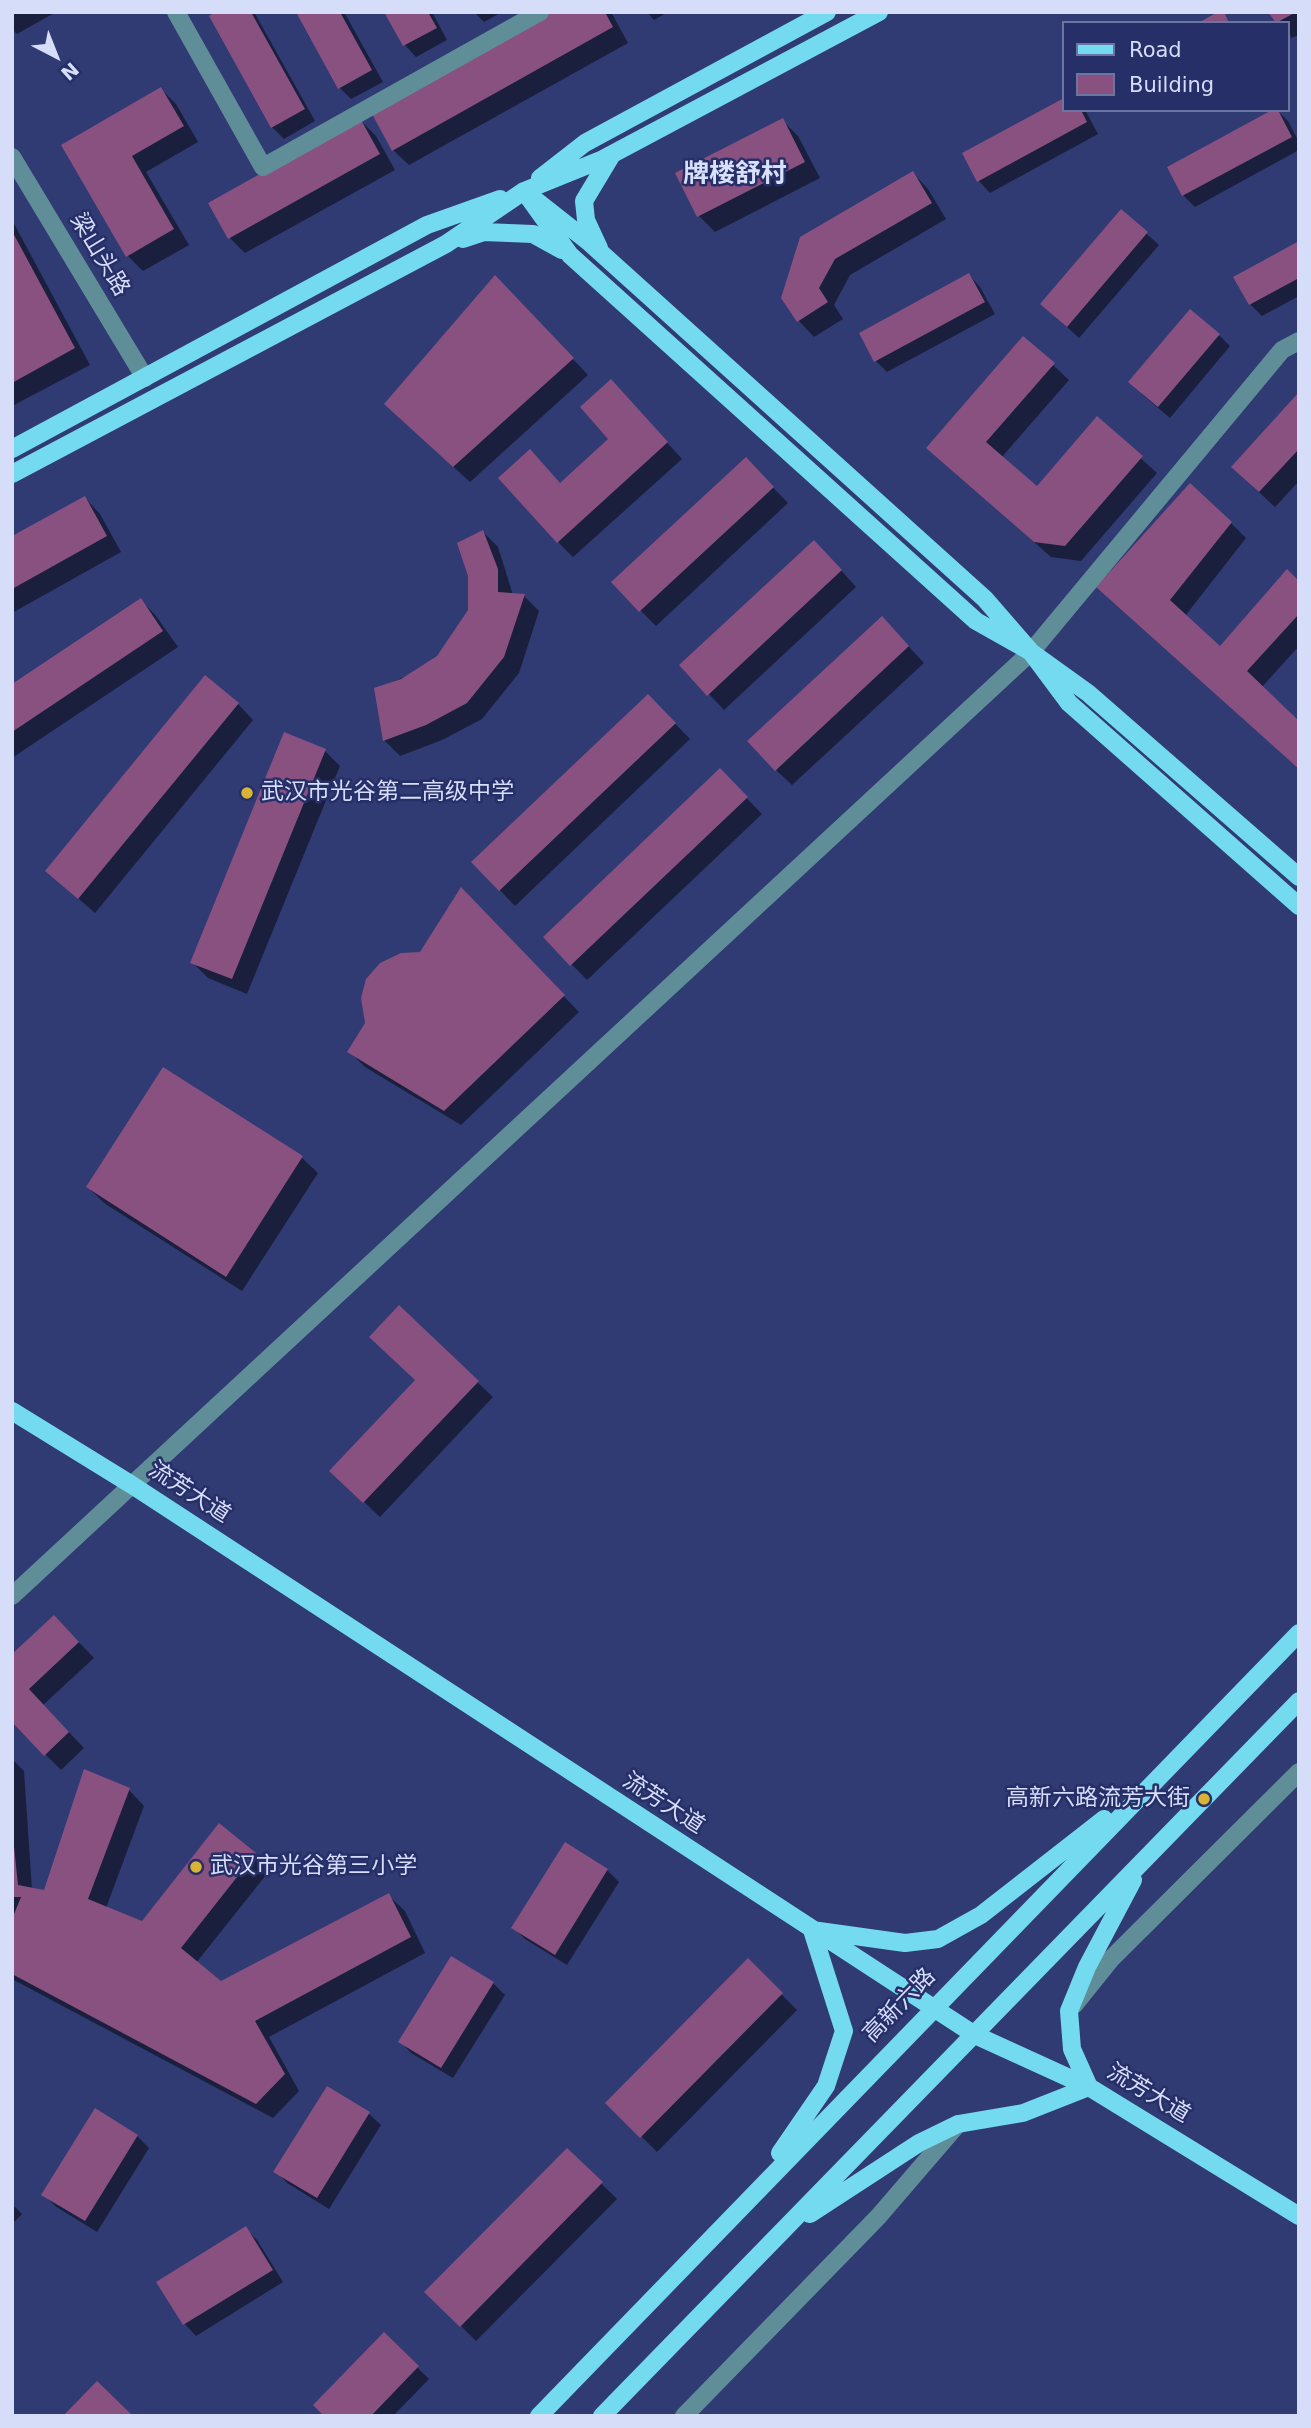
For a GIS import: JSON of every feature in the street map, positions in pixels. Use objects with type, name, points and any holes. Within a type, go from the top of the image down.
[{"type":"main road","points":[[12,474],[446,244],[524,191],[585,142],[827,12]]},
{"type":"main road","points":[[12,449],[427,225],[524,191],[611,155],[879,12]]},
{"type":"main road","points":[[602,254],[586,220],[584,201],[611,155]]},
{"type":"main road","points":[[524,191],[602,254],[985,599],[1031,652],[1069,703],[1299,906]]},
{"type":"main road","points":[[524,191],[579,262]]},
{"type":"main road","points":[[446,244],[484,232],[533,234],[554,243],[579,262],[976,621],[1031,652],[1088,693],[1299,877]]},
{"type":"main road","name":"流芳大道","points":[[12,1411],[132,1485],[975,2035],[1089,2087],[1299,2216]]},
{"type":"main road","name":"高新六路","points":[[539,2416],[933,2007],[1299,1633]]},
{"type":"main road","points":[[602,2416],[1299,1701]]},
{"type":"main road","points":[[751,2196],[826,2087],[844,2031],[812,1930],[905,1942],[938,1939],[981,1915],[1156,1779]]},
{"type":"main road","points":[[781,2233],[919,2143],[958,2124],[1023,2113],[1089,2087],[1072,2049],[1069,2011],[1087,1968],[1142,1862]]},
{"type":"street","points":[[176,12],[263,167],[540,12]]},
{"type":"street","name":"梁山头路","points":[[12,157],[145,378]]},
{"type":"street","points":[[12,1595],[1031,652],[1282,350],[1299,341]]},
{"type":"street","points":[[1069,2011],[1111,1959],[1299,1772]]},
{"type":"street","points":[[684,2416],[878,2217],[958,2124]]},
{"type":"building","points":[[215,12],[251,12],[305,109],[271,128],[209,16]]},
{"type":"building","points":[[296,12],[340,12],[372,70],[338,89]]},
{"type":"building","points":[[384,12],[428,12],[437,28],[403,46]]},
{"type":"building","points":[[550,12],[605,12],[613,27],[392,151],[371,112]]},
{"type":"building","points":[[1218,12],[1224,12],[1228,21],[1202,21]]},
{"type":"building","points":[[1268,12],[1296,12],[1280,21],[1275,21]]},
{"type":"building","points":[[161,87],[184,126],[132,156],[174,229],[126,257],[61,145]]},
{"type":"building","points":[[1062,99],[1062,112],[1082,112],[1087,122],[977,182],[962,153]]},
{"type":"building","points":[[1268,112],[1279,112],[1292,137],[1182,196],[1167,167]]},
{"type":"building","points":[[360,118],[380,154],[228,239],[208,203]]},
{"type":"building","points":[[783,118],[805,162],[697,217],[675,173]]},
{"type":"building","points":[[913,171],[932,203],[835,259],[819,288],[828,302],[797,322],[781,298],[800,237]]},
{"type":"building","points":[[1121,209],[1148,232],[1067,327],[1040,304]]},
{"type":"building","points":[[12,231],[75,348],[12,383]]},
{"type":"building","points":[[1299,241],[1299,278],[1249,305],[1233,277]]},
{"type":"building","points":[[969,273],[985,302],[874,362],[859,333]]},
{"type":"building","points":[[495,275],[574,358],[453,467],[384,404]]},
{"type":"building","points":[[1190,309],[1220,334],[1158,407],[1128,382]]},
{"type":"building","points":[[1023,336],[1055,363],[986,442],[1037,486],[1097,416],[1143,456],[1065,546],[1034,542],[926,448]]},
{"type":"building","points":[[611,379],[668,442],[557,543],[498,478],[530,449],[560,483],[608,439],[580,407]]},
{"type":"building","points":[[1299,392],[1299,449],[1259,492],[1231,467]]},
{"type":"building","points":[[746,457],[774,487],[639,612],[611,582]]},
{"type":"building","points":[[1190,483],[1232,522],[1170,600],[1220,646],[1287,569],[1299,581],[1299,614],[1247,671],[1299,721],[1299,769],[1096,587]]},
{"type":"building","points":[[85,496],[107,536],[12,589],[12,536]]},
{"type":"building","points":[[483,530],[498,569],[498,592],[525,594],[504,657],[467,703],[426,725],[383,741],[374,688],[401,679],[437,656],[468,610],[468,576],[457,543]]},
{"type":"building","points":[[814,540],[842,570],[707,696],[679,665]]},
{"type":"building","points":[[141,598],[163,631],[12,732],[12,684]]},
{"type":"building","points":[[882,616],[909,646],[775,771],[747,741]]},
{"type":"building","points":[[205,675],[239,703],[78,899],[45,871]]},
{"type":"building","points":[[648,694],[676,723],[499,891],[471,862]]},
{"type":"building","points":[[284,732],[326,749],[232,979],[190,963]]},
{"type":"building","points":[[720,768],[748,797],[570,966],[543,937]]},
{"type":"building","points":[[461,887],[565,995],[444,1111],[347,1052],[365,1023],[361,998],[366,979],[380,963],[401,953],[420,952]]},
{"type":"building","points":[[163,1067],[303,1156],[226,1277],[86,1187]]},
{"type":"building","points":[[399,1305],[479,1381],[363,1503],[329,1471],[415,1380],[369,1337]]},
{"type":"building","points":[[54,1615],[79,1642],[29,1689],[69,1732],[44,1756],[12,1722],[12,1654]]},
{"type":"building","points":[[84,1769],[130,1788],[88,1899],[142,1921],[219,1823],[256,1853],[181,1948],[221,1981],[389,1893],[411,1937],[255,2021],[285,2074],[256,2104],[12,1974],[12,1919],[21,1897],[12,1897],[12,1827],[18,1885],[44,1890]]},
{"type":"building","points":[[565,1842],[608,1869],[555,1955],[511,1928]]},
{"type":"building","points":[[451,1956],[494,1982],[441,2068],[398,2042]]},
{"type":"building","points":[[748,1958],[783,1993],[640,2138],[605,2103]]},
{"type":"building","points":[[327,2086],[370,2112],[317,2198],[273,2172]]},
{"type":"building","points":[[95,2108],[138,2135],[85,2221],[41,2195]]},
{"type":"building","points":[[567,2148],[603,2182],[460,2327],[424,2292]]},
{"type":"building","points":[[246,2226],[273,2270],[183,2325],[156,2282]]},
{"type":"building","points":[[384,2332],[419,2366],[371,2416],[324,2416],[313,2405]]},
{"type":"building","points":[[97,2381],[133,2416],[63,2416]]},
{"type":"place","name":"武汉市光谷第二高级中学","points":[[247,793]]},
{"type":"place","name":"高新六路流芳大街","points":[[1204,1799]]},
{"type":"place","name":"武汉市光谷第三小学","points":[[196,1867]]},
{"type":"district","name":"牌楼舒村","points":[[735,175]]}]
